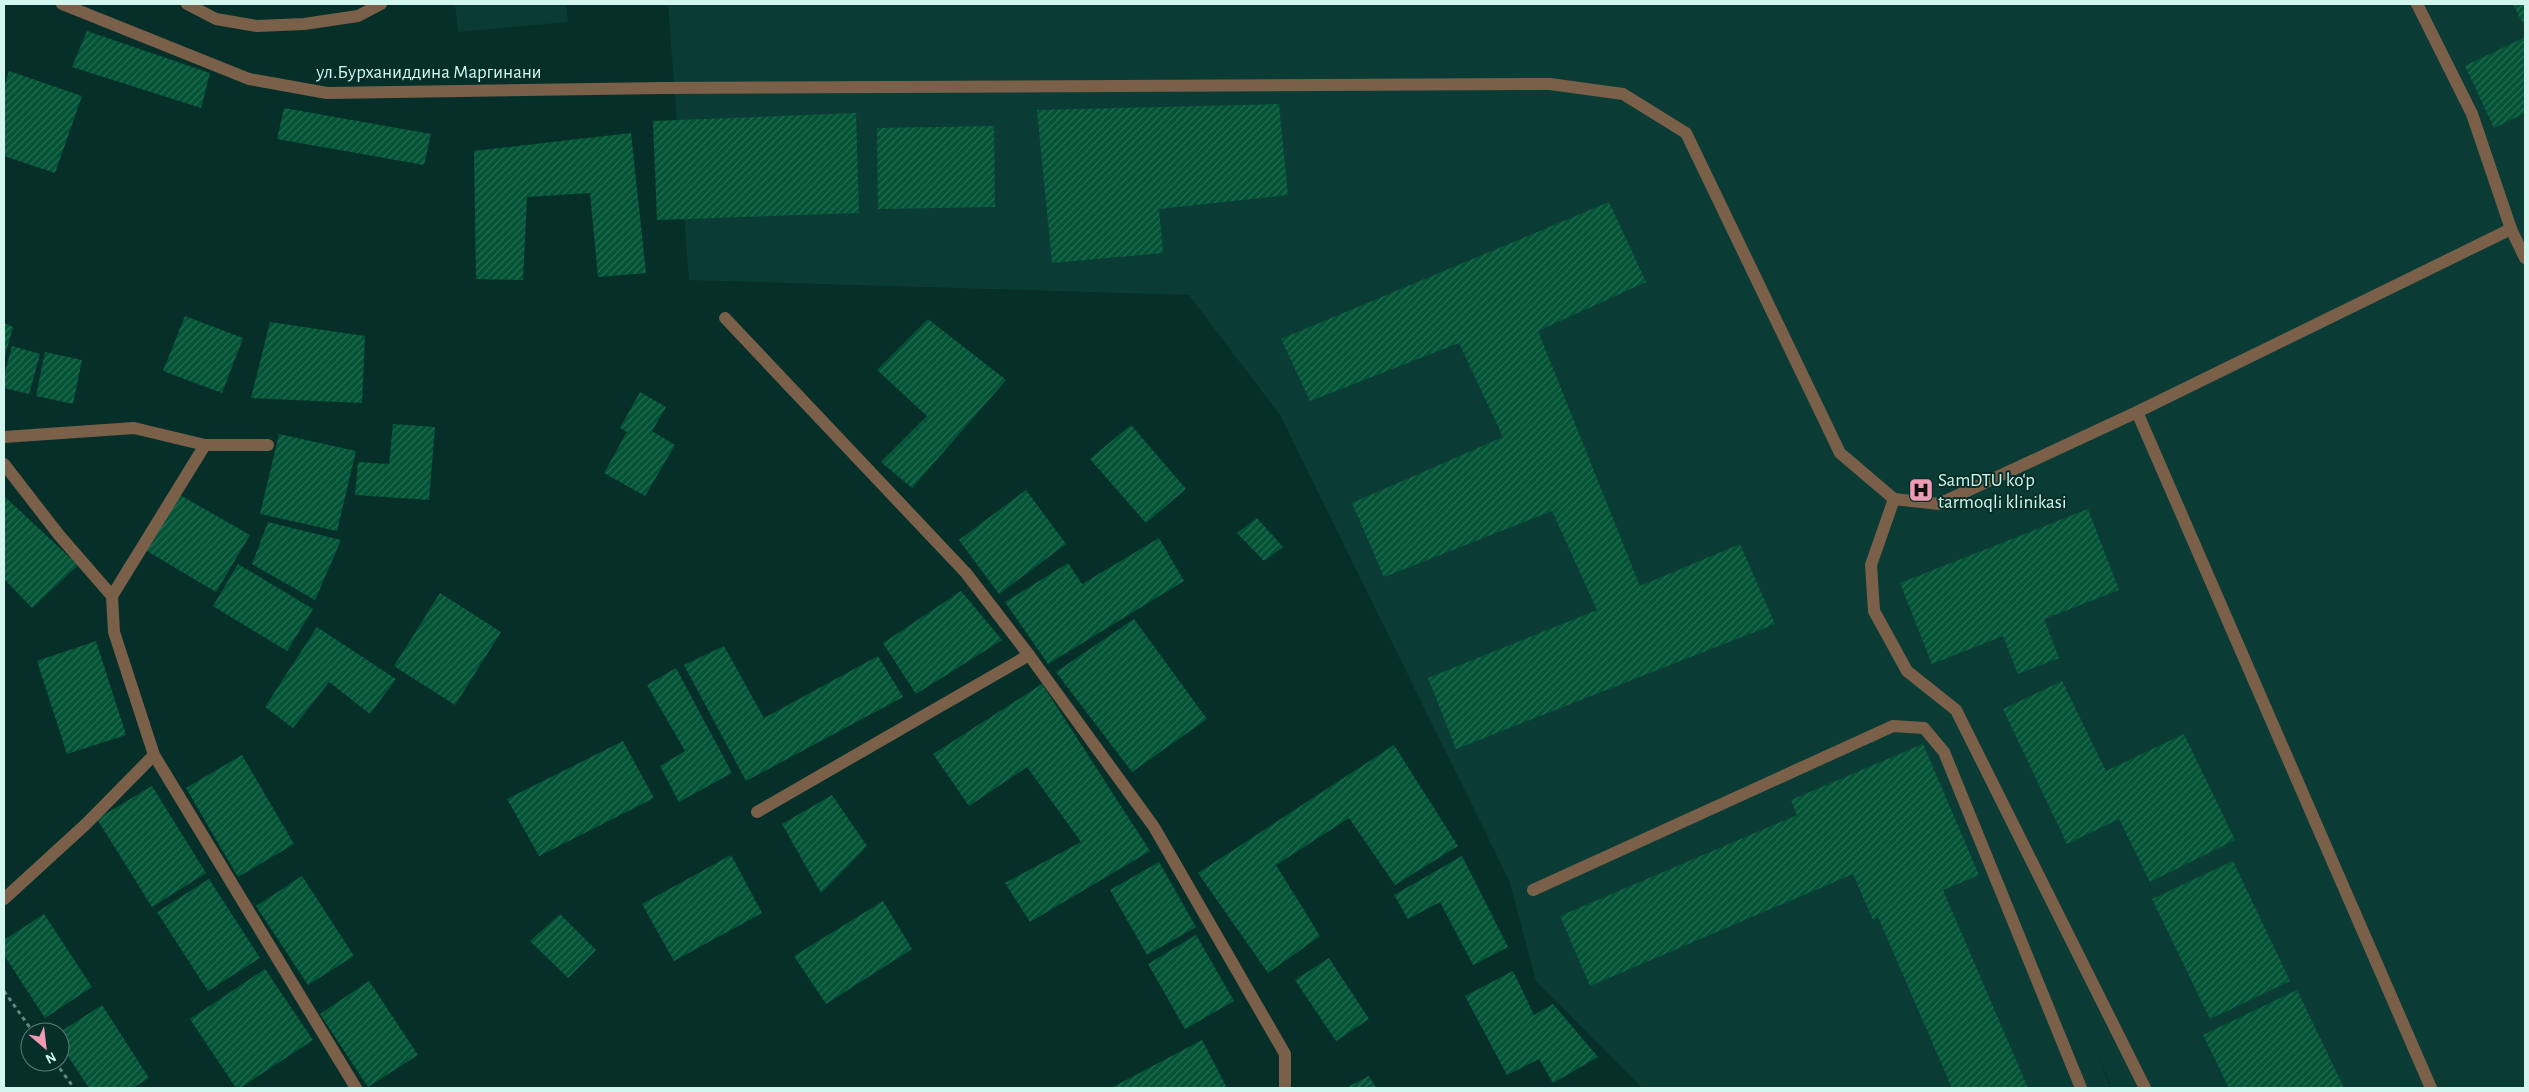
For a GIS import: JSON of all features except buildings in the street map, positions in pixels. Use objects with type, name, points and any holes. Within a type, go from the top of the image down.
[{"type":"street","name":"ул.Бурханиддина Маргинани","points":[[62,4],[249,79],[327,93],[662,88],[1550,84],[1623,94],[1686,132],[1840,453],[1894,499]]},
{"type":"street","points":[[187,4],[216,19],[257,26],[304,24],[358,16],[381,4]]},
{"type":"street","points":[[2418,4],[2472,114],[2511,229],[2525,258]]},
{"type":"street","points":[[2145,1088],[1956,710],[1907,672],[1874,610],[1871,564],[1894,499],[1939,504],[2137,412],[2511,229]]},
{"type":"street","points":[[726,318],[966,573],[1029,655],[1154,827],[1285,1054],[1285,1088]]},
{"type":"street","points":[[2137,412],[2431,1088]]},
{"type":"street","points":[[4,437],[134,428],[205,445],[268,445]]},
{"type":"street","points":[[205,445],[112,596],[114,632],[154,755],[356,1088]]},
{"type":"street","points":[[4,464],[59,535],[112,596]]},
{"type":"street","points":[[757,812],[1029,655]]},
{"type":"street","points":[[1533,890],[1893,726],[1924,728],[1944,752],[2081,1088]]},
{"type":"street","points":[[4,899],[86,824],[154,755]]},
{"type":"path","points":[[4,991],[26,1022]]},
{"type":"path","points":[[62,1072],[74,1088]]},
{"type":"shaded area","points":[[455,4],[566,4],[568,22],[458,32]]},
{"type":"shaded area","name":"SamDTU ko‘p tarmoqli klinikasi","points":[[668,4],[2525,4],[2525,1088],[2112,1088],[2089,1036],[2111,1088],[1642,1088],[1536,981],[1509,880],[1280,415],[1189,295],[689,280]]},
{"type":"place","name":"SamDTU ko‘p tarmoqli klinikasi","points":[[1921,490]]}]
